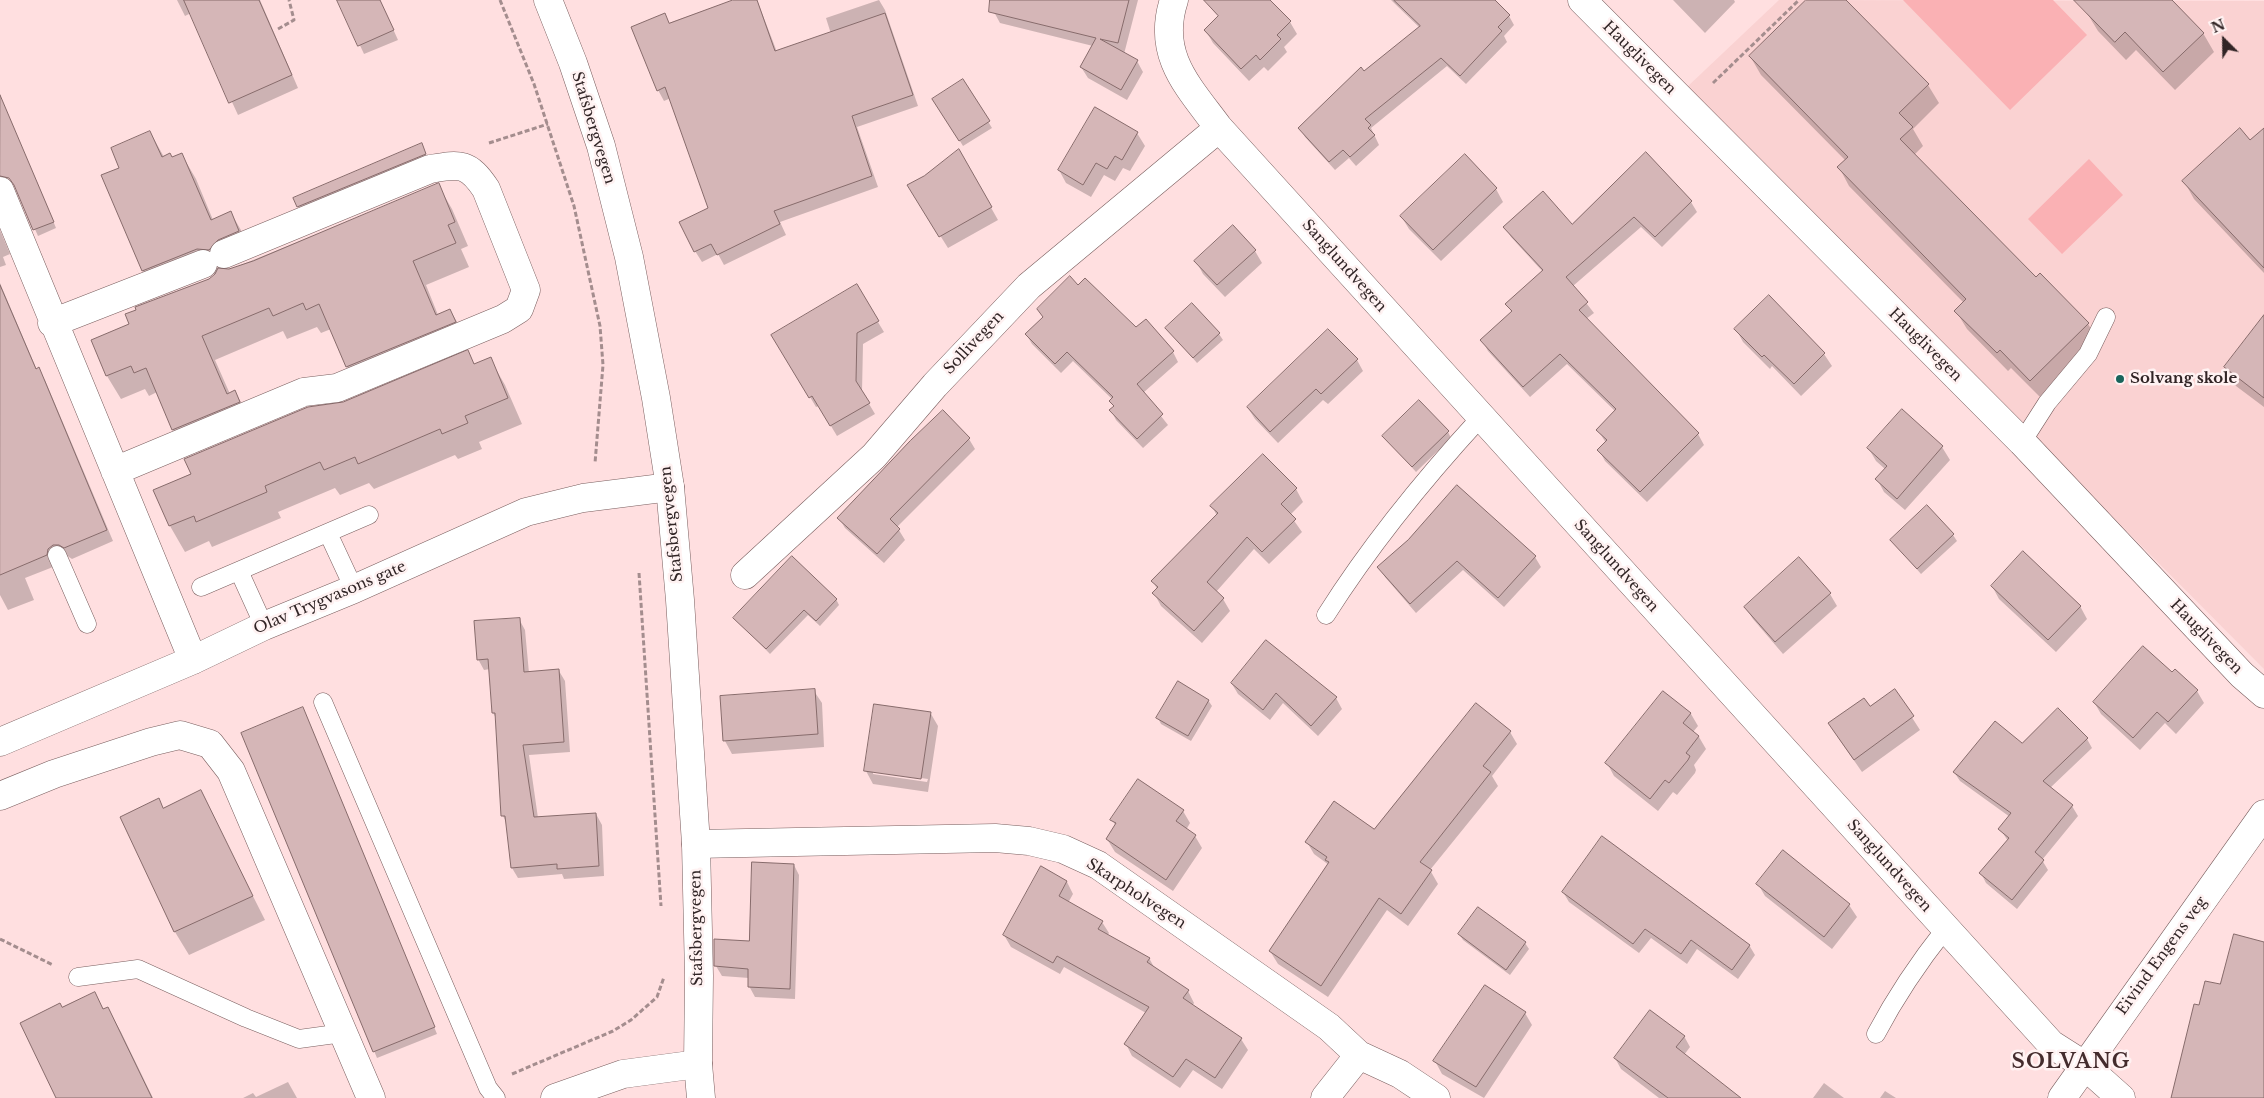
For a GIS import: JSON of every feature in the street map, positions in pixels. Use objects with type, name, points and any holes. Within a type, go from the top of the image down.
[{"type":"street","name":"Stafsbergvegen","points":[[548,0],[573,63],[601,146],[629,257],[656,398],[670,487],[680,600],[696,844],[699,976],[698,1064],[701,1098]]},
{"type":"street","name":"Sanglundvegen","points":[[1174,0],[1168,31],[1170,51],[1184,80],[1219,128],[2051,1044],[2084,1065],[2121,1098]]},
{"type":"street","name":"Hauglivegen","points":[[1582,0],[2022,442],[2242,675],[2264,694]]},
{"type":"street","name":"Sollivegen","points":[[745,575],[874,456],[934,385],[1029,286],[1219,128]]},
{"type":"street","points":[[52,323],[214,259],[430,169],[457,165],[467,167],[476,175],[486,189],[526,290],[519,309],[503,319],[338,388],[304,392],[115,471]]},
{"type":"street","points":[[0,191],[52,323],[193,660]]},
{"type":"street","name":"Olav Trygvasons gate","points":[[0,742],[193,660],[264,626],[354,589],[526,512],[583,498],[670,487]]},
{"type":"street","points":[[0,796],[54,774],[151,742],[180,735],[210,744],[231,770],[371,1098]]},
{"type":"street","name":"Eivind Engens veg","points":[[2062,1098],[2264,814]]},
{"type":"street","name":"Skarpholvegen","points":[[696,844],[977,838],[1029,841],[1063,849],[1098,866],[1258,976],[1329,1027],[1359,1055],[1400,1074],[1436,1098]]},
{"type":"street","points":[[1325,1098],[1359,1055]]},
{"type":"street","points":[[555,1098],[623,1074],[698,1064]]},
{"type":"lane","points":[[2022,442],[2047,403],[2088,354],[2106,317]]},
{"type":"lane","points":[[1326,615],[1354,571],[1376,542],[1429,476],[1481,418]]},
{"type":"lane","points":[[201,587],[369,515]]},
{"type":"lane","points":[[328,533],[354,589]]},
{"type":"lane","points":[[57,555],[87,624]]},
{"type":"lane","points":[[239,571],[264,626]]},
{"type":"lane","points":[[323,702],[492,1093]]},
{"type":"lane","points":[[1876,1034],[1893,1000],[1946,928]]},
{"type":"lane","points":[[78,977],[138,969],[246,1018],[299,1039],[343,1033]]},
{"type":"path","points":[[278,29],[294,20],[294,11],[289,0]]},
{"type":"path","points":[[500,0],[548,124],[574,206],[600,326],[603,365],[595,466]]},
{"type":"path","points":[[1688,107],[1799,0]]},
{"type":"path","points":[[457,165],[474,148],[548,124]]},
{"type":"path","points":[[639,573],[661,915]]},
{"type":"path","points":[[0,939],[78,977]]},
{"type":"path","points":[[492,1093],[516,1072],[613,1031],[631,1020],[657,997],[665,975]]},
{"type":"shaded area","name":"Solvang skole","points":[[1779,0],[2264,1],[2264,669],[1686,88]]},
{"type":"shaded area","points":[[1903,0],[2053,0],[2087,35],[2010,110]]},
{"type":"shaded area","points":[[2089,159],[2123,195],[2062,254],[2028,219]]},
{"type":"building","points":[[184,0],[259,0],[292,75],[229,103]]},
{"type":"building","points":[[337,0],[380,0],[394,30],[358,46]]},
{"type":"building","points":[[733,0],[757,0],[775,51],[885,13],[913,95],[852,116],[872,176],[774,211],[780,224],[717,255],[711,244],[694,252],[679,222],[708,208],[665,87],[657,91],[631,27],[665,13],[669,23]]},
{"type":"building","points":[[990,0],[1129,0],[1118,43],[1100,39],[1138,60],[1121,90],[1080,67],[1096,38],[989,12]]},
{"type":"building","points":[[1204,0],[1270,0],[1291,21],[1277,35],[1281,39],[1260,60],[1256,55],[1241,69],[1204,30],[1218,16]]},
{"type":"building","points":[[1394,0],[1495,0],[1510,15],[1498,27],[1502,31],[1460,76],[1441,58],[1365,119],[1371,125],[1368,128],[1375,135],[1350,157],[1343,150],[1329,162],[1298,128],[1361,67],[1364,71],[1420,26]]},
{"type":"building","points":[[1806,0],[1846,0],[1929,84],[1899,113],[1913,127],[1900,139],[2036,277],[2040,273],[2089,323],[2030,381],[2000,350],[1997,353],[1954,311],[1966,299],[1837,167],[1848,157],[1749,56]]},
{"type":"building","points":[[2074,0],[2172,0],[2204,33],[2163,72],[2125,32],[2115,42]]},
{"type":"building","points":[[963,79],[990,121],[959,141],[932,99]]},
{"type":"building","points":[[0,95],[54,222],[33,230],[14,185],[9,178],[0,176]]},
{"type":"building","points":[[1095,107],[1138,132],[1122,160],[1115,156],[1107,169],[1096,163],[1083,185],[1058,170]]},
{"type":"building","points":[[2240,128],[2250,140],[2264,128],[2264,268],[2182,181]]},
{"type":"building","points":[[150,131],[162,157],[170,153],[172,157],[182,153],[211,220],[231,211],[239,231],[218,240],[209,250],[197,249],[142,271],[101,175],[119,168],[111,148]]},
{"type":"building","points":[[422,143],[426,154],[297,207],[293,198]]},
{"type":"building","points":[[959,149],[992,207],[939,237],[907,185],[924,176]]},
{"type":"building","points":[[1646,152],[1692,201],[1655,237],[1634,217],[1566,277],[1588,302],[1579,310],[1699,433],[1640,492],[1597,450],[1607,440],[1596,430],[1616,409],[1560,354],[1523,387],[1480,340],[1512,311],[1505,304],[1543,270],[1503,227],[1543,191],[1572,224]]},
{"type":"building","points":[[1465,154],[1497,188],[1433,250],[1400,216]]},
{"type":"building","points":[[439,183],[455,222],[448,225],[456,243],[413,261],[436,315],[450,309],[456,322],[346,367],[319,304],[306,310],[303,303],[273,316],[269,308],[202,336],[227,394],[235,390],[240,402],[172,430],[146,368],[134,373],[131,366],[106,376],[91,340],[129,324],[125,314],[136,310],[135,307],[209,279],[218,268],[229,269],[253,261]]},
{"type":"building","points":[[1233,225],[1256,250],[1217,285],[1194,261]]},
{"type":"building","points":[[1070,276],[1078,285],[1085,278],[1136,327],[1146,319],[1174,351],[1137,384],[1163,414],[1137,439],[1109,410],[1114,406],[1109,401],[1113,397],[1067,352],[1055,364],[1025,334],[1043,317],[1037,309]]},
{"type":"building","points":[[857,284],[879,321],[857,333],[856,381],[870,403],[830,426],[812,396],[809,398],[771,335]]},
{"type":"building","points":[[0,285],[36,369],[39,367],[107,530],[64,548],[59,545],[53,545],[48,549],[47,555],[0,575]]},
{"type":"building","points":[[1769,295],[1825,353],[1794,384],[1764,355],[1762,357],[1734,329]]},
{"type":"building","points":[[1192,303],[1220,333],[1193,358],[1165,328]]},
{"type":"building","points":[[2264,315],[2264,398],[2224,367]]},
{"type":"building","points":[[1328,329],[1358,359],[1321,394],[1316,389],[1270,432],[1247,407]]},
{"type":"building","points":[[468,350],[474,364],[491,357],[508,398],[465,416],[468,423],[442,434],[440,429],[358,464],[355,457],[324,470],[320,462],[265,486],[267,492],[196,522],[194,516],[169,526],[153,490],[191,474],[184,459],[308,407],[343,402]]},
{"type":"building","points":[[1419,400],[1449,431],[1412,467],[1382,436]]},
{"type":"building","points":[[1902,409],[1943,446],[1897,499],[1875,479],[1887,466],[1867,448]]},
{"type":"building","points":[[943,410],[970,438],[890,519],[900,529],[877,554],[837,518],[910,441]]},
{"type":"building","points":[[1263,454],[1297,488],[1281,504],[1296,519],[1262,552],[1247,537],[1207,582],[1224,598],[1194,631],[1152,593],[1158,587],[1151,581],[1218,513],[1210,506]]},
{"type":"building","points":[[1457,485],[1536,556],[1498,598],[1457,561],[1410,604],[1377,567],[1408,540]]},
{"type":"building","points":[[1927,505],[1954,534],[1917,569],[1890,540]]},
{"type":"building","points":[[2023,551],[2081,606],[2048,640],[1991,586]]},
{"type":"building","points":[[792,556],[837,599],[816,621],[804,610],[766,649],[733,618]]},
{"type":"building","points":[[1799,557],[1831,593],[1775,642],[1744,607]]},
{"type":"building","points":[[520,618],[524,672],[559,669],[564,742],[523,745],[534,817],[596,813],[599,866],[557,869],[557,864],[511,868],[505,816],[501,816],[495,713],[492,713],[488,659],[477,660],[474,621]]},
{"type":"building","points":[[1266,640],[1337,697],[1311,726],[1276,693],[1263,710],[1231,683]]},
{"type":"building","points":[[2143,646],[2172,672],[2175,669],[2198,690],[2168,722],[2157,712],[2133,738],[2093,702]]},
{"type":"building","points":[[1178,681],[1209,700],[1188,736],[1156,718]]},
{"type":"building","points":[[815,689],[818,734],[723,741],[720,696]]},
{"type":"building","points":[[1895,689],[1914,716],[1854,760],[1828,723],[1864,698],[1870,706]]},
{"type":"building","points":[[1663,691],[1691,713],[1683,723],[1699,736],[1686,753],[1690,756],[1688,760],[1669,783],[1665,780],[1650,799],[1605,763]]},
{"type":"building","points":[[1476,703],[1511,731],[1483,766],[1491,772],[1420,862],[1432,870],[1401,914],[1379,898],[1321,986],[1269,951],[1329,862],[1325,860],[1327,857],[1305,842],[1334,801],[1374,829]]},
{"type":"building","points":[[874,704],[931,712],[921,779],[864,771]]},
{"type":"building","points":[[303,707],[435,1027],[373,1052],[241,733]]},
{"type":"building","points":[[2058,708],[2088,738],[2043,781],[2073,805],[2035,852],[2044,860],[2012,900],[1979,873],[2009,838],[1998,829],[2011,813],[1953,772],[1995,721],[2022,743]]},
{"type":"building","points":[[1138,779],[1184,810],[1176,821],[1196,835],[1166,880],[1106,839],[1116,823],[1110,820]]},
{"type":"building","points":[[201,790],[253,896],[174,932],[120,817],[159,798],[163,808]]},
{"type":"building","points":[[1602,836],[1750,945],[1732,970],[1691,940],[1681,954],[1645,929],[1633,944],[1562,892]]},
{"type":"building","points":[[1783,850],[1850,904],[1824,937],[1756,884]]},
{"type":"building","points":[[752,862],[794,864],[790,989],[748,987],[748,969],[714,966],[714,939],[749,941]]},
{"type":"building","points":[[1041,866],[1067,881],[1059,896],[1103,921],[1098,929],[1150,958],[1147,962],[1189,990],[1183,998],[1242,1038],[1215,1078],[1186,1059],[1173,1077],[1124,1044],[1149,1007],[1057,956],[1053,963],[1003,935]]},
{"type":"building","points":[[1478,907],[1526,942],[1506,970],[1458,934]]},
{"type":"building","points":[[2234,934],[2264,942],[2264,1098],[2171,1098],[2194,1004],[2199,1005],[2205,981],[2220,984]]},
{"type":"building","points":[[1485,985],[1526,1012],[1476,1087],[1433,1061]]},
{"type":"building","points":[[95,992],[103,1009],[108,1007],[152,1098],[56,1098],[20,1023],[60,1003],[62,1007]]},
{"type":"building","points":[[1650,1010],[1685,1036],[1676,1047],[1741,1098],[1668,1098],[1614,1058]]},
{"type":"place","name":"Solvang skole","points":[[2120,379]]},
{"type":"district","name":"SOLVANG","points":[[2071,1062]]}]
